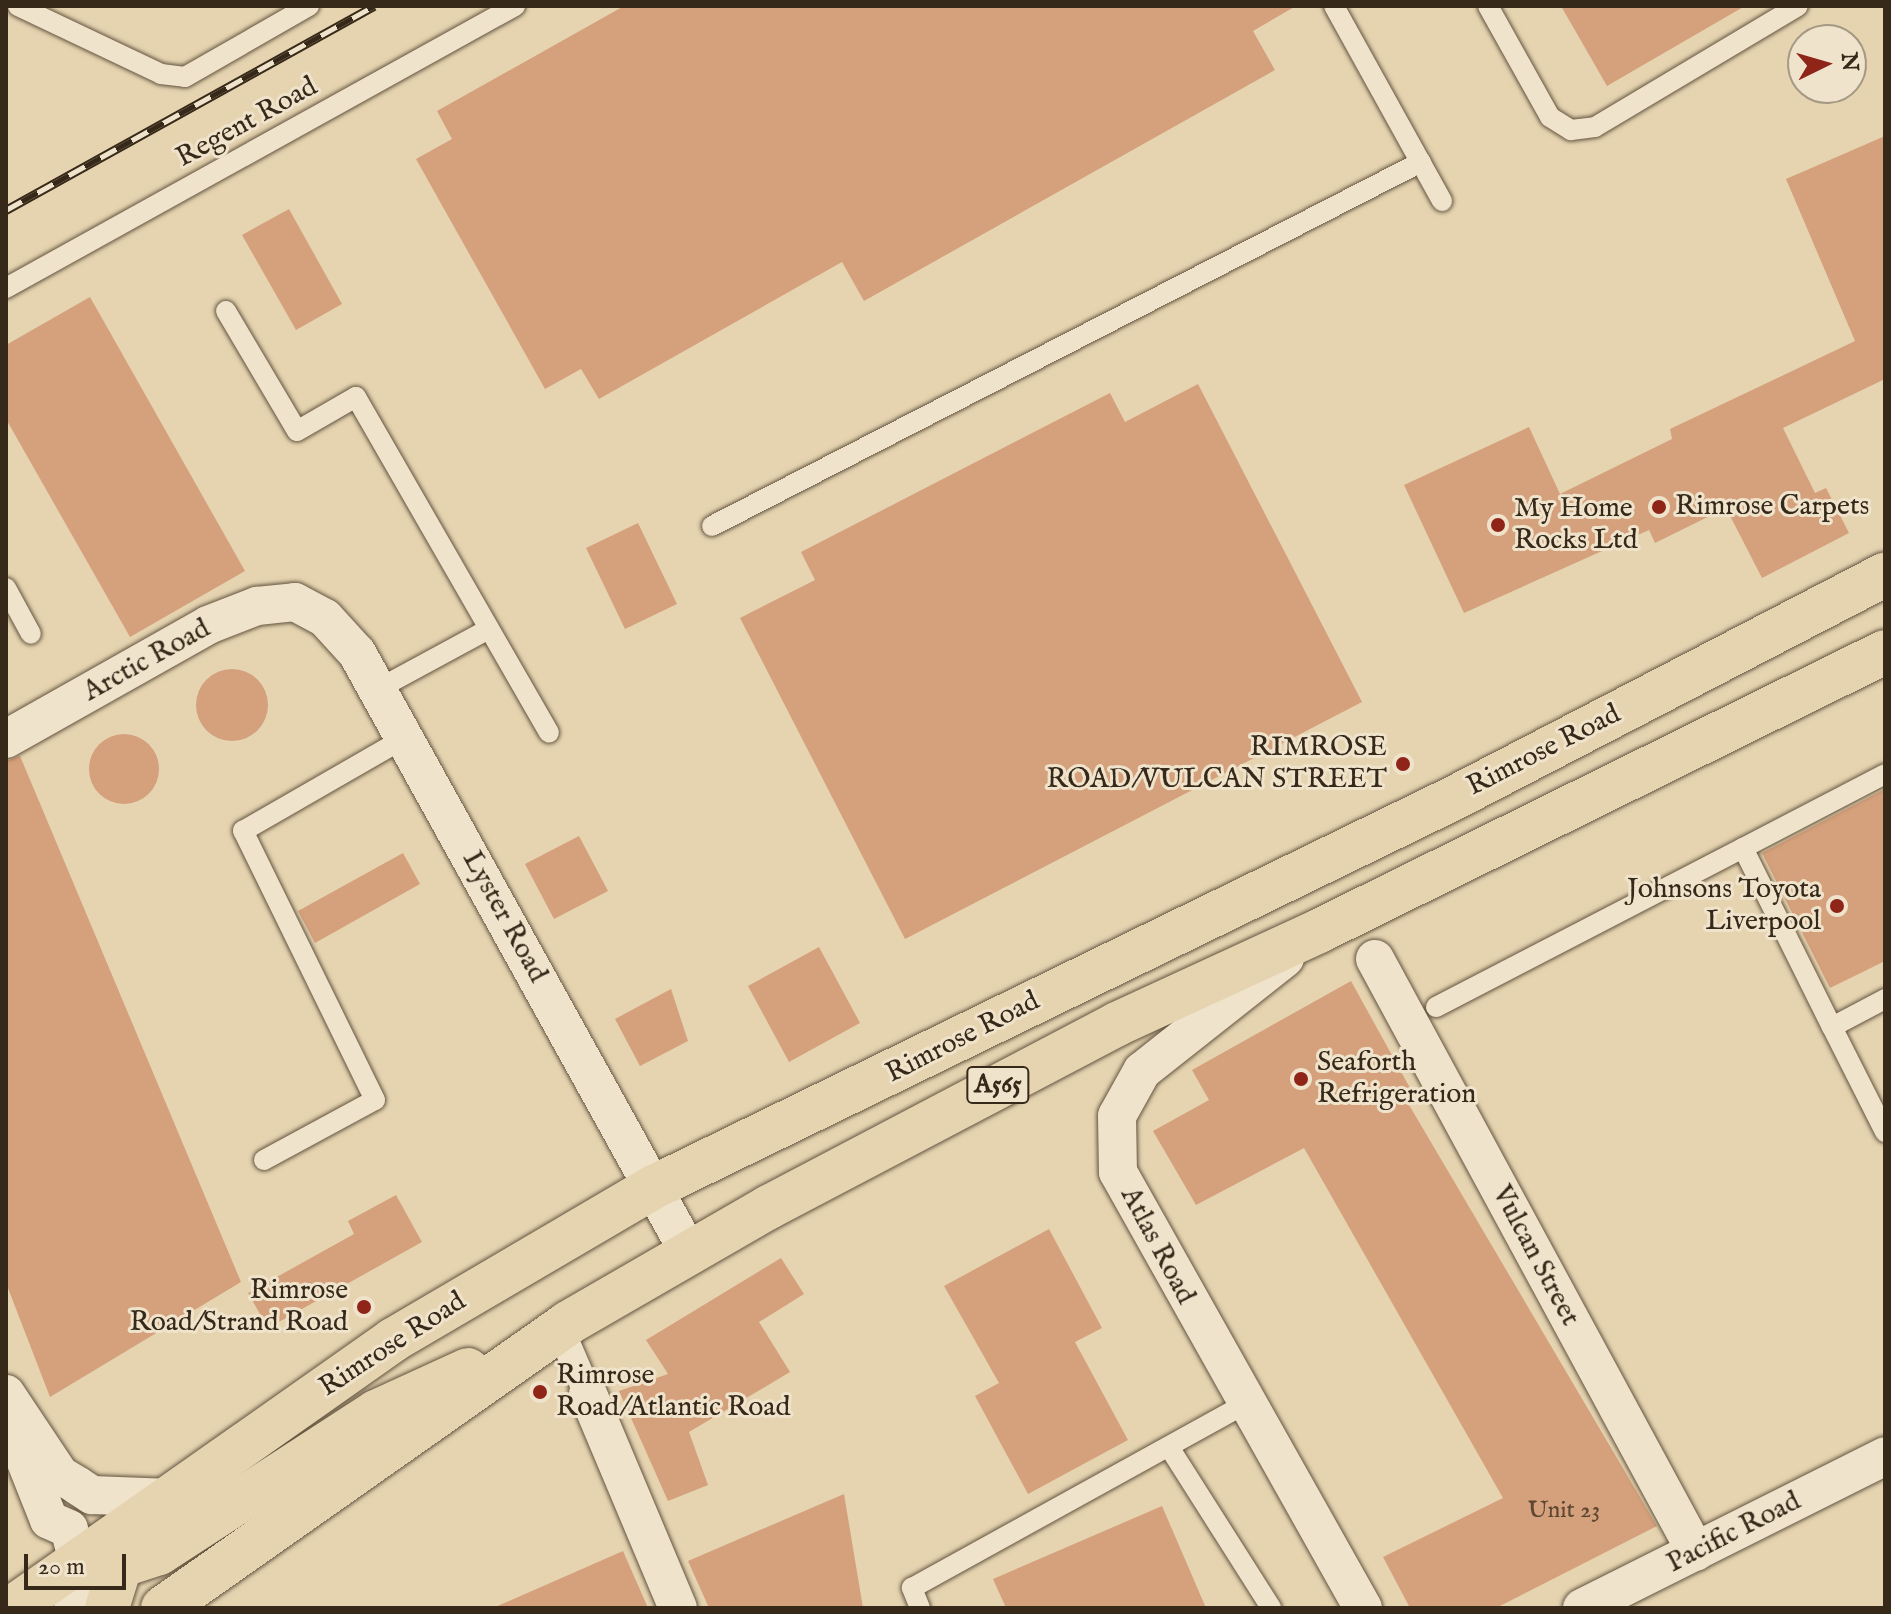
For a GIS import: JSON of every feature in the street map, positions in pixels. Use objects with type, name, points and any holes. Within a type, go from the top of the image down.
[{"type":"main road","name":"Rimrose Road","points":[[93,1567],[134,1525],[393,1340],[654,1187],[1456,797],[1885,575]]},
{"type":"main road","name":"Rimrose Road","points":[[163,1608],[564,1326],[689,1253],[1103,1031],[1319,931],[1885,652]]},
{"type":"main road","points":[[12,1608],[93,1567],[159,1553],[376,1412],[564,1326]]},
{"type":"street","name":"Lyster Road","points":[[295,602],[325,618],[357,653],[689,1253]]},
{"type":"street","name":"Arctic Road","points":[[6,739],[208,625],[257,606],[295,602]]},
{"type":"street","name":"Atlas Road","points":[[1319,931],[1142,1071],[1117,1116],[1118,1172],[1363,1608]]},
{"type":"street","name":"Vulcan Street","points":[[1375,959],[1696,1552]]},
{"type":"street","points":[[564,1326],[588,1394],[678,1608]]},
{"type":"street","points":[[6,1394],[60,1475],[93,1567],[73,1608]]},
{"type":"street","points":[[6,1411],[49,1520],[93,1567]]},
{"type":"street","name":"Pacific Road","points":[[1582,1608],[1885,1456]]},
{"type":"street","points":[[60,1475],[92,1495],[171,1498]]},
{"type":"lane","points":[[18,6],[161,74],[185,77],[309,6]]},
{"type":"lane","name":"Regent Road","points":[[6,288],[515,6]]},
{"type":"lane","points":[[1334,6],[1442,201]]},
{"type":"lane","points":[[1488,6],[1550,117],[1571,130],[1595,127],[1798,6]]},
{"type":"lane","points":[[712,526],[1421,162]]},
{"type":"lane","points":[[226,311],[297,431],[356,397],[549,733]]},
{"type":"lane","points":[[6,588],[31,634]]},
{"type":"lane","points":[[378,689],[489,629]]},
{"type":"lane","points":[[264,1160],[375,1100],[243,831],[405,738]]},
{"type":"lane","points":[[1436,1007],[1885,774]]},
{"type":"lane","points":[[1743,848],[1885,1132]]},
{"type":"lane","points":[[1832,1027],[1885,999]]},
{"type":"lane","points":[[920,1608],[912,1588],[1246,1404]]},
{"type":"lane","points":[[1169,1447],[1271,1608]]},
{"type":"building","points":[[624,6],[1296,6],[1253,31],[1275,70],[864,301],[842,262],[599,399],[581,369],[545,389],[416,159],[452,139],[437,111]]},
{"type":"building","points":[[1561,6],[1745,6],[1607,86]]},
{"type":"building","points":[[1885,136],[1885,379],[1783,428],[1815,493],[1826,488],[1849,533],[1762,578],[1726,508],[1655,543],[1649,530],[1464,613],[1404,485],[1529,427],[1560,494],[1672,439],[1670,429],[1855,341],[1786,179]]},
{"type":"building","points":[[289,209],[342,304],[296,330],[242,235]]},
{"type":"building","points":[[90,297],[245,571],[130,637],[6,419],[6,345]]},
{"type":"building","points":[[1198,384],[1362,702],[905,939],[740,618],[815,580],[801,552],[1110,393],[1125,422]]},
{"type":"building","points":[[638,523],[677,604],[625,629],[586,548]]},
{"type":"building","points":[[232,669],[252,675],[262,685],[268,705],[262,725],[252,735],[232,741],[212,735],[202,725],[196,705],[202,685],[212,675]]},
{"type":"building","points":[[131,734],[153,749],[159,769],[157,783],[149,794],[138,802],[117,804],[99,794],[91,783],[89,762],[99,744],[110,736]]},
{"type":"building","points":[[20,756],[241,1282],[50,1397],[6,1283],[6,761]]},
{"type":"building","name":"Johnsons Toyota Liverpool","points":[[1885,789],[1885,961],[1830,988],[1762,853]]},
{"type":"building","points":[[579,836],[608,891],[554,919],[525,864]]},
{"type":"building","points":[[403,853],[420,884],[315,943],[298,911]]},
{"type":"building","points":[[819,947],[860,1023],[789,1062],[748,986]]},
{"type":"building","points":[[1351,981],[1410,1088],[1402,1093],[1657,1526],[1496,1608],[1410,1608],[1383,1557],[1503,1498],[1304,1148],[1196,1205],[1153,1131],[1209,1100],[1192,1070]]},
{"type":"building","points":[[671,989],[688,1041],[640,1066],[615,1019]]},
{"type":"building","points":[[396,1195],[422,1242],[268,1328],[248,1293],[354,1234],[348,1221]]},
{"type":"building","points":[[1049,1229],[1102,1328],[1075,1342],[1128,1440],[1028,1494],[975,1396],[999,1383],[944,1286]]},
{"type":"building","points":[[781,1258],[804,1294],[759,1322],[790,1372],[689,1432],[708,1485],[668,1501],[619,1391],[668,1374],[646,1340]]},
{"type":"building","points":[[844,1494],[863,1608],[709,1608],[688,1561]]},
{"type":"building","points":[[1162,1506],[1206,1608],[1006,1608],[993,1579]]},
{"type":"building","points":[[623,1551],[648,1608],[493,1608]]},
{"type":"railway","points":[[6,210],[374,6]]},
{"type":"place","name":"Rimrose Carpets","points":[[1659,507]]},
{"type":"place","name":"My Home Rocks Ltd","points":[[1498,525]]},
{"type":"place","name":"RIMROSE ROAD/VULCAN STREET","points":[[1403,764]]},
{"type":"place","name":"Johnsons Toyota Liverpool","points":[[1837,906]]},
{"type":"place","name":"Seaforth Refrigeration","points":[[1301,1079]]},
{"type":"place","name":"Rimrose Road/Strand Road","points":[[364,1307]]},
{"type":"place","name":"Rimrose Road/Atlantic Road","points":[[540,1392]]}]
